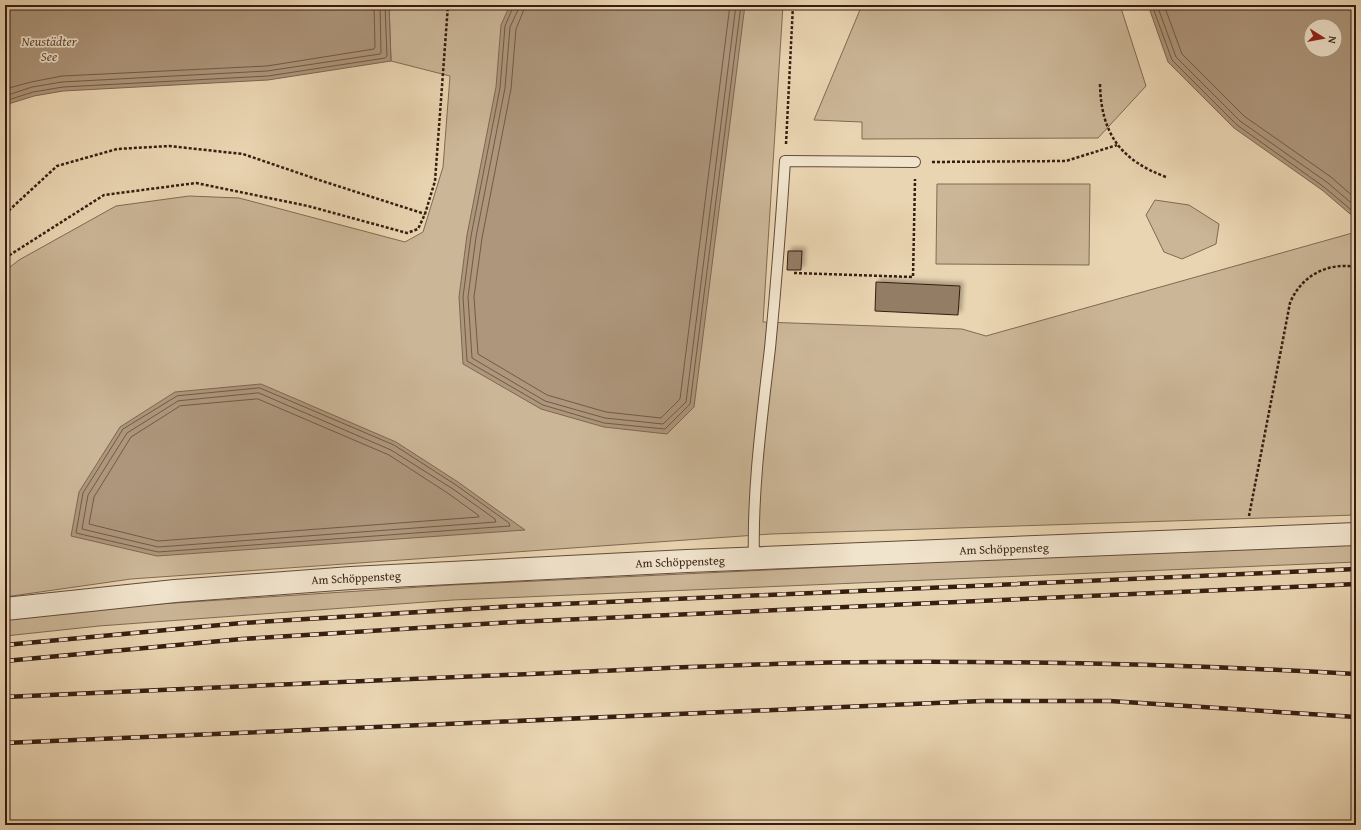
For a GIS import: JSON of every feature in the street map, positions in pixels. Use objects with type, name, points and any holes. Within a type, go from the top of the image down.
[{"type":"street","name":"Am Schöppensteg","points":[[5,609],[175,591],[351,578],[687,561],[754,560],[1356,534]]},
{"type":"lane","points":[[754,560],[753,528],[758,460],[778,273],[785,161],[915,162]]},
{"type":"path","points":[[5,258],[104,195],[196,183],[308,206],[407,233],[418,229],[425,214],[435,181],[448,5]]},
{"type":"path","points":[[785,161],[793,5]]},
{"type":"path","points":[[1100,84],[1100,101],[1103,116],[1117,145],[1140,166],[1166,177]]},
{"type":"path","points":[[778,273],[913,277],[915,162],[1066,161],[1117,145]]},
{"type":"path","points":[[5,214],[56,166],[117,148],[169,146],[243,154],[425,214]]},
{"type":"path","points":[[1248,522],[1290,303],[1294,293],[1311,275],[1323,269],[1336,266],[1356,267]]},
{"type":"shaded area","points":[[389,5],[783,5],[763,322],[962,329],[986,336],[1356,232],[1356,515],[771,534],[131,579],[5,597],[5,271],[19,260],[116,206],[189,196],[239,198],[405,242],[423,232],[443,167],[450,76],[391,61]]},
{"type":"shaded area","points":[[862,5],[1120,5],[1146,86],[1098,138],[862,139],[862,122],[814,120]]},
{"type":"shaded area","points":[[937,184],[1090,184],[1089,265],[936,264]]},
{"type":"shaded area","points":[[1155,200],[1189,205],[1219,224],[1216,244],[1182,259],[1164,252],[1146,215]]},
{"type":"shaded area","points":[[1356,542],[1356,562],[453,600],[99,626],[5,636],[5,618],[97,608],[452,585]]},
{"type":"water","name":"Neustädter See","points":[[5,5],[389,5],[391,61],[268,80],[63,91],[34,96],[5,105]]},
{"type":"water","points":[[510,5],[745,5],[694,407],[667,434],[604,427],[541,409],[463,364],[459,297],[467,235],[496,87],[501,25]]},
{"type":"water","points":[[1148,5],[1356,5],[1356,219],[1322,190],[1234,128],[1168,62]]},
{"type":"water","points":[[261,384],[396,442],[458,482],[525,530],[157,556],[71,536],[79,492],[120,427],[175,392]]},
{"type":"building","points":[[788,251],[802,251],[801,270],[787,270]]},
{"type":"building","points":[[876,282],[960,286],[958,315],[875,311]]},
{"type":"railway","points":[[5,645],[242,623],[516,606],[1356,569]]},
{"type":"railway","points":[[5,661],[242,639],[515,622],[1356,584]]},
{"type":"railway","points":[[5,697],[843,662],[1118,664],[1356,674]]},
{"type":"railway","points":[[5,743],[982,701],[1110,701],[1356,717]]}]
